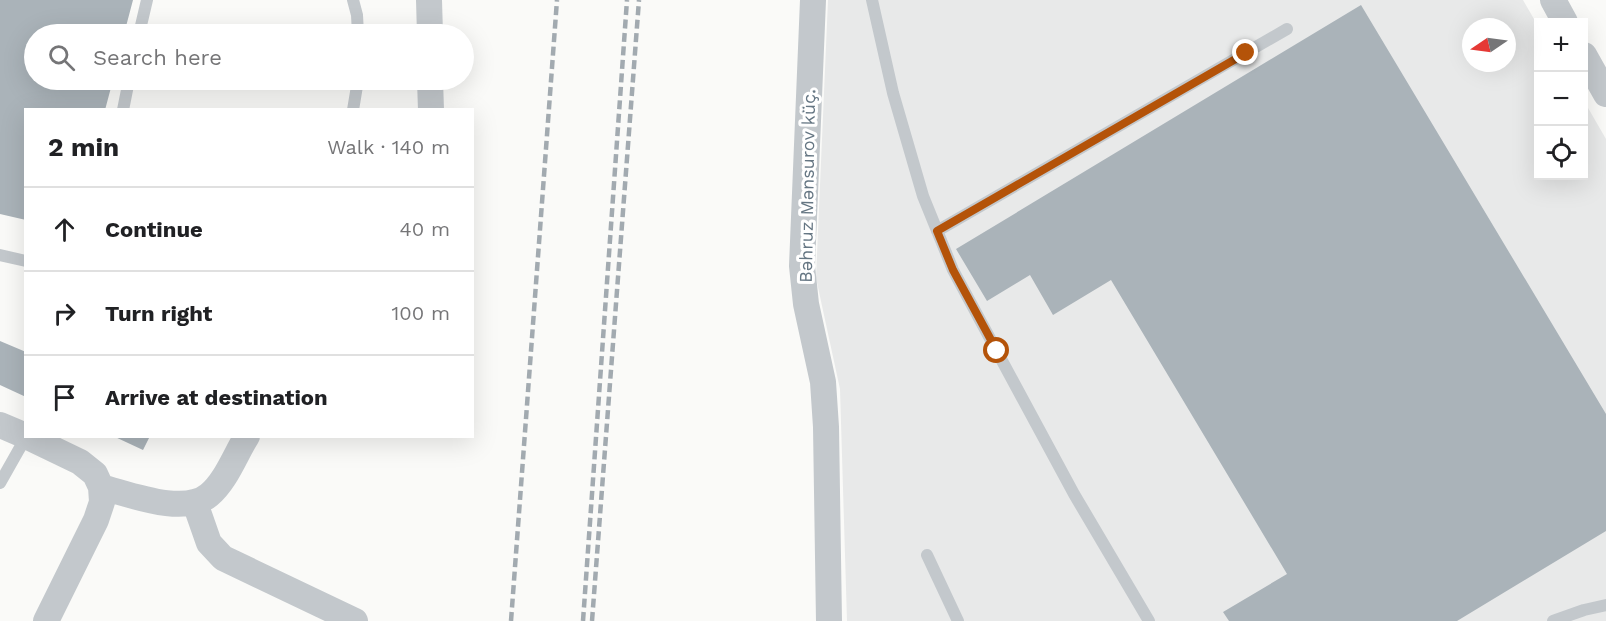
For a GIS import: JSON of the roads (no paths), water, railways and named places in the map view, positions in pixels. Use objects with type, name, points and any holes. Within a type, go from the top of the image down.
[{"type":"street","points":[[429,0],[430,24]]},
{"type":"street","name":"Bəhruz Mənsurov küç.","points":[[813,0],[802,266],[806,304],[823,382],[826,416],[829,621]]},
{"type":"street","points":[[1553,0],[1562,18]]},
{"type":"street","points":[[1588,62],[1606,94]]},
{"type":"street","points":[[430,90],[430,108]]},
{"type":"street","points":[[0,425],[24,435]]},
{"type":"street","points":[[30,438],[80,462],[95,474],[101,487],[102,502],[96,520],[46,621]]},
{"type":"street","points":[[101,487],[180,505],[195,503],[209,496],[220,482],[246,438]]},
{"type":"street","points":[[195,503],[209,543],[223,558],[355,621]]},
{"type":"lane","points":[[141,24],[147,0]]},
{"type":"lane","points":[[353,0],[357,24]]},
{"type":"lane","points":[[872,0],[893,93],[923,196],[953,270],[1052,453],[1149,621]]},
{"type":"lane","points":[[937,231],[1287,29]]},
{"type":"lane","points":[[123,108],[127,90]]},
{"type":"lane","points":[[353,108],[356,90]]},
{"type":"lane","points":[[0,255],[24,261]]},
{"type":"lane","points":[[0,483],[25,438]]},
{"type":"lane","points":[[927,555],[958,621]]},
{"type":"lane","points":[[1553,621],[1606,605]]},
{"type":"railway","points":[[511,621],[557,0]]},
{"type":"railway","points":[[583,621],[627,0]]},
{"type":"railway","points":[[592,621],[639,0]]}]
